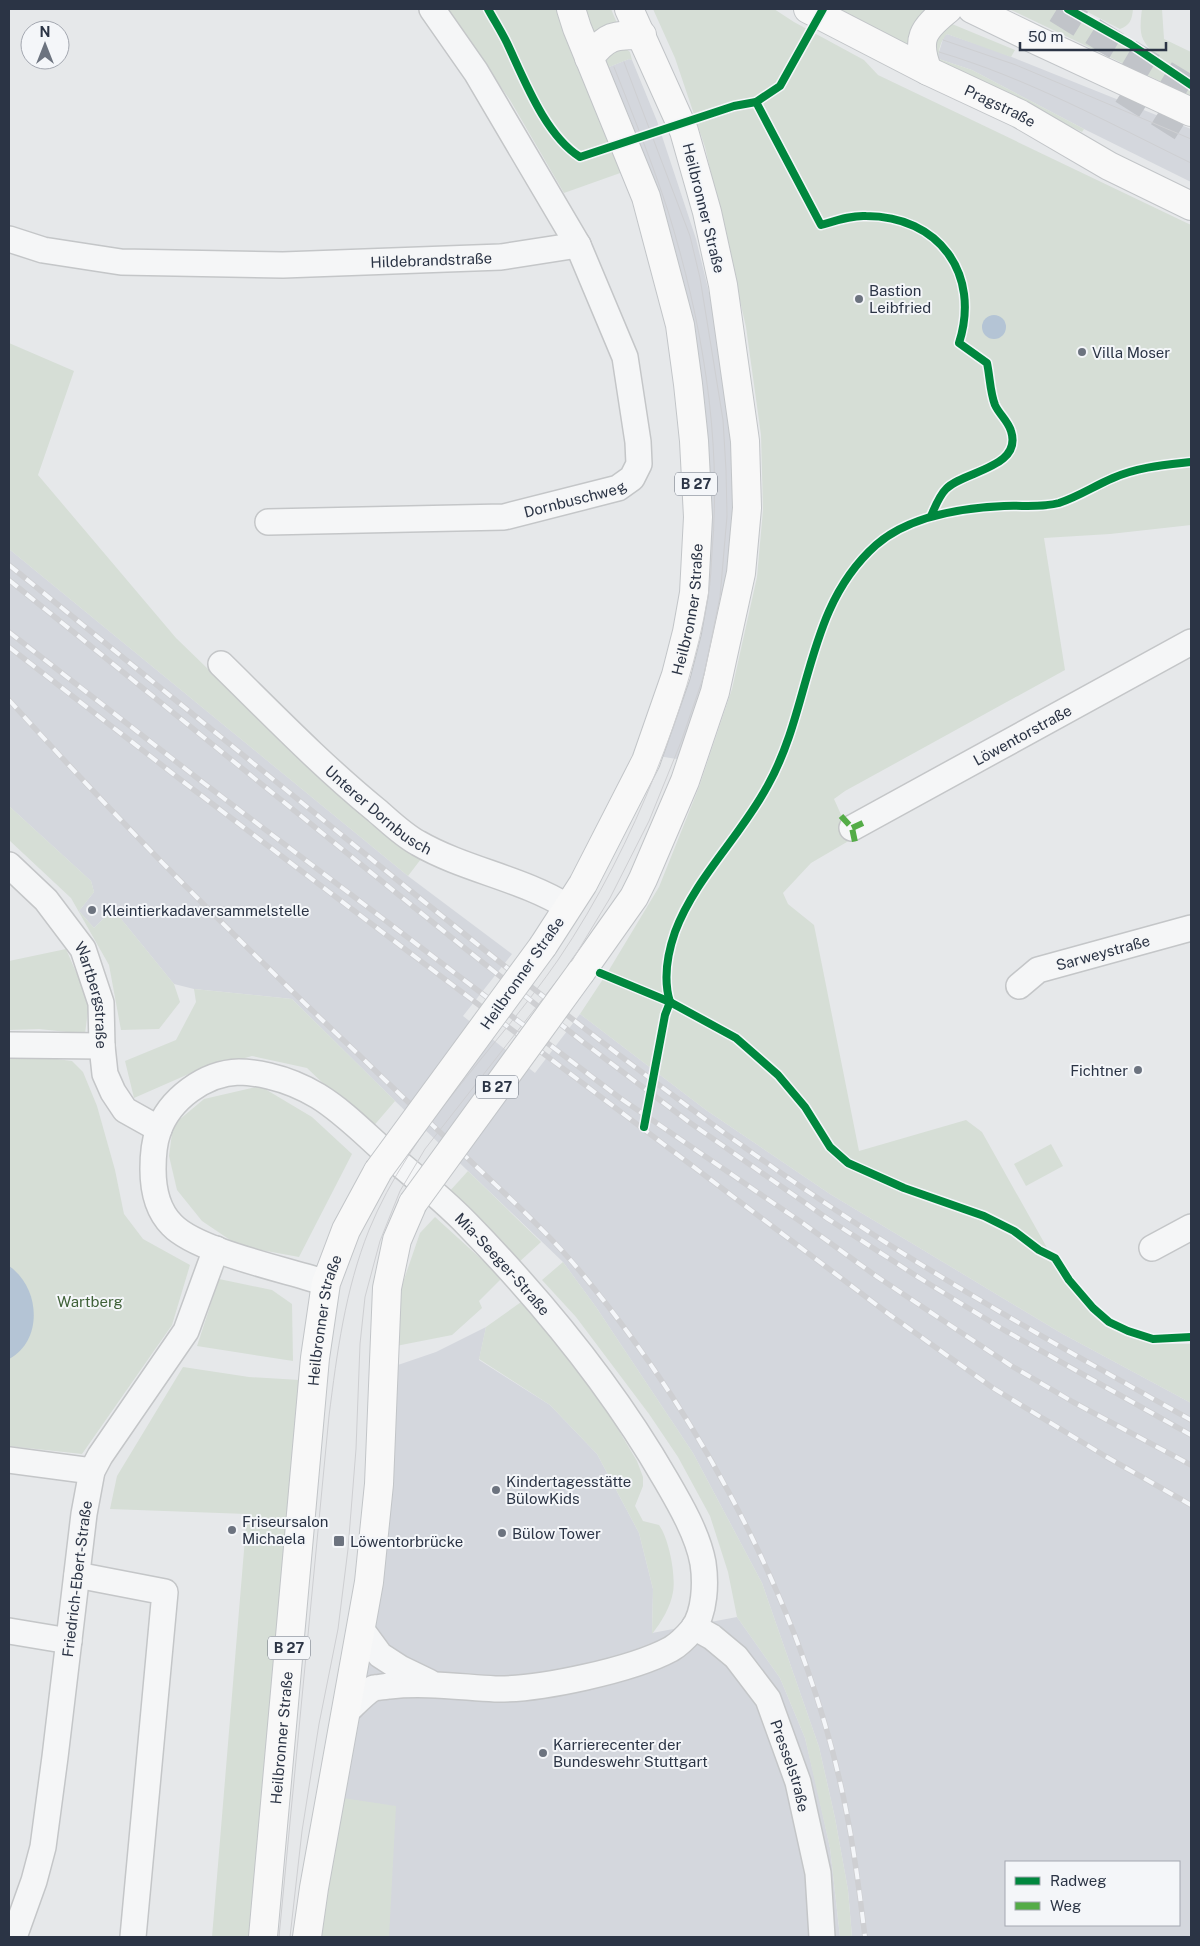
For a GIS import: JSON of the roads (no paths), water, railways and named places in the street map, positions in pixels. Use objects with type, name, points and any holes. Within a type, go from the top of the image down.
[{"type":"main road","name":"Heilbronner Straße","points":[[263,1937],[316,1358],[326,1283],[346,1230],[378,1171],[543,946],[584,884],[646,761],[676,674],[688,632],[694,593],[698,517],[694,441],[680,325],[646,197],[571,9]]},
{"type":"main road","name":"Heilbronner Straße","points":[[307,1937],[314,1888],[369,1582],[379,1484],[387,1288],[398,1240],[413,1203],[634,897],[685,781],[715,692],[741,573],[746,508],[746,441],[722,285],[707,212],[684,130],[629,9]]},
{"type":"main road","name":"Pragstraße","points":[[808,9],[928,71],[1020,114],[1109,166],[1191,206]]},
{"type":"main road","points":[[928,71],[921,54],[922,39],[930,23],[948,9]]},
{"type":"main road","points":[[972,9],[1191,112]]},
{"type":"main road","points":[[590,58],[601,42],[621,35],[642,35]]},
{"type":"street","points":[[432,9],[476,72],[578,245]]},
{"type":"street","name":"Hildebrandstraße","points":[[9,239],[43,250],[121,262],[283,265],[501,257],[578,245]]},
{"type":"street","name":"Dornbuschweg","points":[[268,522],[504,517],[618,488],[632,478],[639,464],[638,442],[624,357],[578,245]]},
{"type":"street","name":"Löwentorstraße","points":[[850,829],[1191,642]]},
{"type":"street","name":"Unterer Dornbusch","points":[[221,664],[346,785],[416,843],[444,856],[526,886],[554,898],[568,907]]},
{"type":"street","name":"Wartbergstraße","points":[[9,865],[46,900],[83,949],[101,1003],[105,1074],[113,1092],[125,1110],[159,1129]]},
{"type":"street","name":"Sarweystraße","points":[[1019,986],[1038,970],[1191,928]]},
{"type":"street","points":[[9,1045],[102,1046]]},
{"type":"street","name":"Mia-Seeger-Straße","points":[[326,1283],[216,1249],[190,1238],[173,1227],[159,1208],[153,1180],[153,1166],[159,1129],[173,1106],[193,1087],[216,1076],[239,1072],[288,1081],[320,1097],[359,1128],[464,1220],[551,1316],[624,1413],[649,1450],[674,1493],[690,1524],[703,1562],[704,1599],[694,1627],[674,1648],[644,1661],[598,1674],[551,1684],[499,1689],[434,1684],[374,1688],[345,1713]]},
{"type":"street","points":[[1152,1248],[1191,1227]]},
{"type":"street","name":"Friedrich-Ebert-Straße","points":[[14,1937],[34,1881],[43,1847],[84,1514],[92,1471],[100,1456],[186,1331],[216,1249]]},
{"type":"street","points":[[9,1460],[92,1471]]},
{"type":"street","points":[[77,1575],[165,1592],[133,1937]]},
{"type":"street","name":"Presselstraße","points":[[694,1627],[712,1637],[736,1657],[768,1699],[798,1782],[818,1873],[822,1937]]},
{"type":"street","name":"Mia-Seeger-Straße","points":[[361,1629],[380,1655],[400,1668],[434,1684]]},
{"type":"street","points":[[9,1631],[69,1641]]},
{"type":"water","points":[[994,315],[1003,318],[1006,327],[1003,336],[994,339],[985,336],[982,327],[985,318]]},
{"type":"water","points":[[9,1266],[19,1275],[27,1287],[34,1313],[33,1327],[28,1339],[20,1350],[9,1359]]},
{"type":"tunnel","points":[[1057,9],[1191,90]]},
{"type":"tunnel","points":[[1123,90],[1191,133]]},
{"type":"tram line","points":[[943,40],[1016,65],[1191,139]]},
{"type":"tram line","points":[[939,52],[1036,88],[1191,163]]},
{"type":"tram line","points":[[290,1937],[302,1831],[319,1724],[338,1629],[348,1549],[356,1449],[360,1344],[365,1297],[380,1241],[400,1191],[425,1149],[570,964],[610,898],[649,821],[681,742],[704,675],[720,597],[727,516],[723,420],[700,278],[690,236],[624,62]]},
{"type":"tram line","points":[[279,1937],[329,1416],[343,1322],[361,1253],[369,1230],[387,1193],[408,1157],[456,1090],[558,960],[600,892],[646,796],[664,751],[687,685],[708,596],[711,574],[714,466],[711,423],[700,337],[691,295],[668,211],[614,67]]},
{"type":"railway","points":[[9,565],[500,962],[722,1132],[880,1239],[968,1293],[1191,1420]]},
{"type":"railway","points":[[9,580],[462,946],[583,1042],[689,1122],[828,1219],[918,1277],[1004,1330],[1191,1435]]},
{"type":"railway","points":[[9,632],[201,781],[620,1098],[804,1224],[876,1276],[1010,1365],[1073,1402],[1191,1465]]},
{"type":"railway","points":[[9,647],[194,790],[890,1315],[993,1388],[1105,1456],[1191,1505]]},
{"type":"railway","points":[[9,700],[93,791],[223,924],[547,1235],[584,1276],[629,1335],[672,1397],[712,1462],[748,1530],[780,1599],[808,1671],[830,1743],[847,1815],[865,1937]]},
{"type":"place","name":"Bastion Leibfried","points":[[859,299]]},
{"type":"place","name":"Villa Moser","points":[[1082,352]]},
{"type":"place","name":"Kleintierkadaversammelstelle","points":[[92,910]]},
{"type":"place","name":"Fichtner","points":[[1138,1070]]},
{"type":"place","name":"Kindertagesstätte BülowKids","points":[[496,1490]]},
{"type":"place","name":"Friseursalon Michaela","points":[[232,1530]]},
{"type":"place","name":"Bülow Tower","points":[[502,1533]]},
{"type":"place","name":"Löwentorbrücke","points":[[339,1541]]},
{"type":"place","name":"Karrierecenter der Bundeswehr Stuttgart","points":[[543,1753]]},
{"type":"park label","name":"Wartberg","points":[[90,1301]]}]
